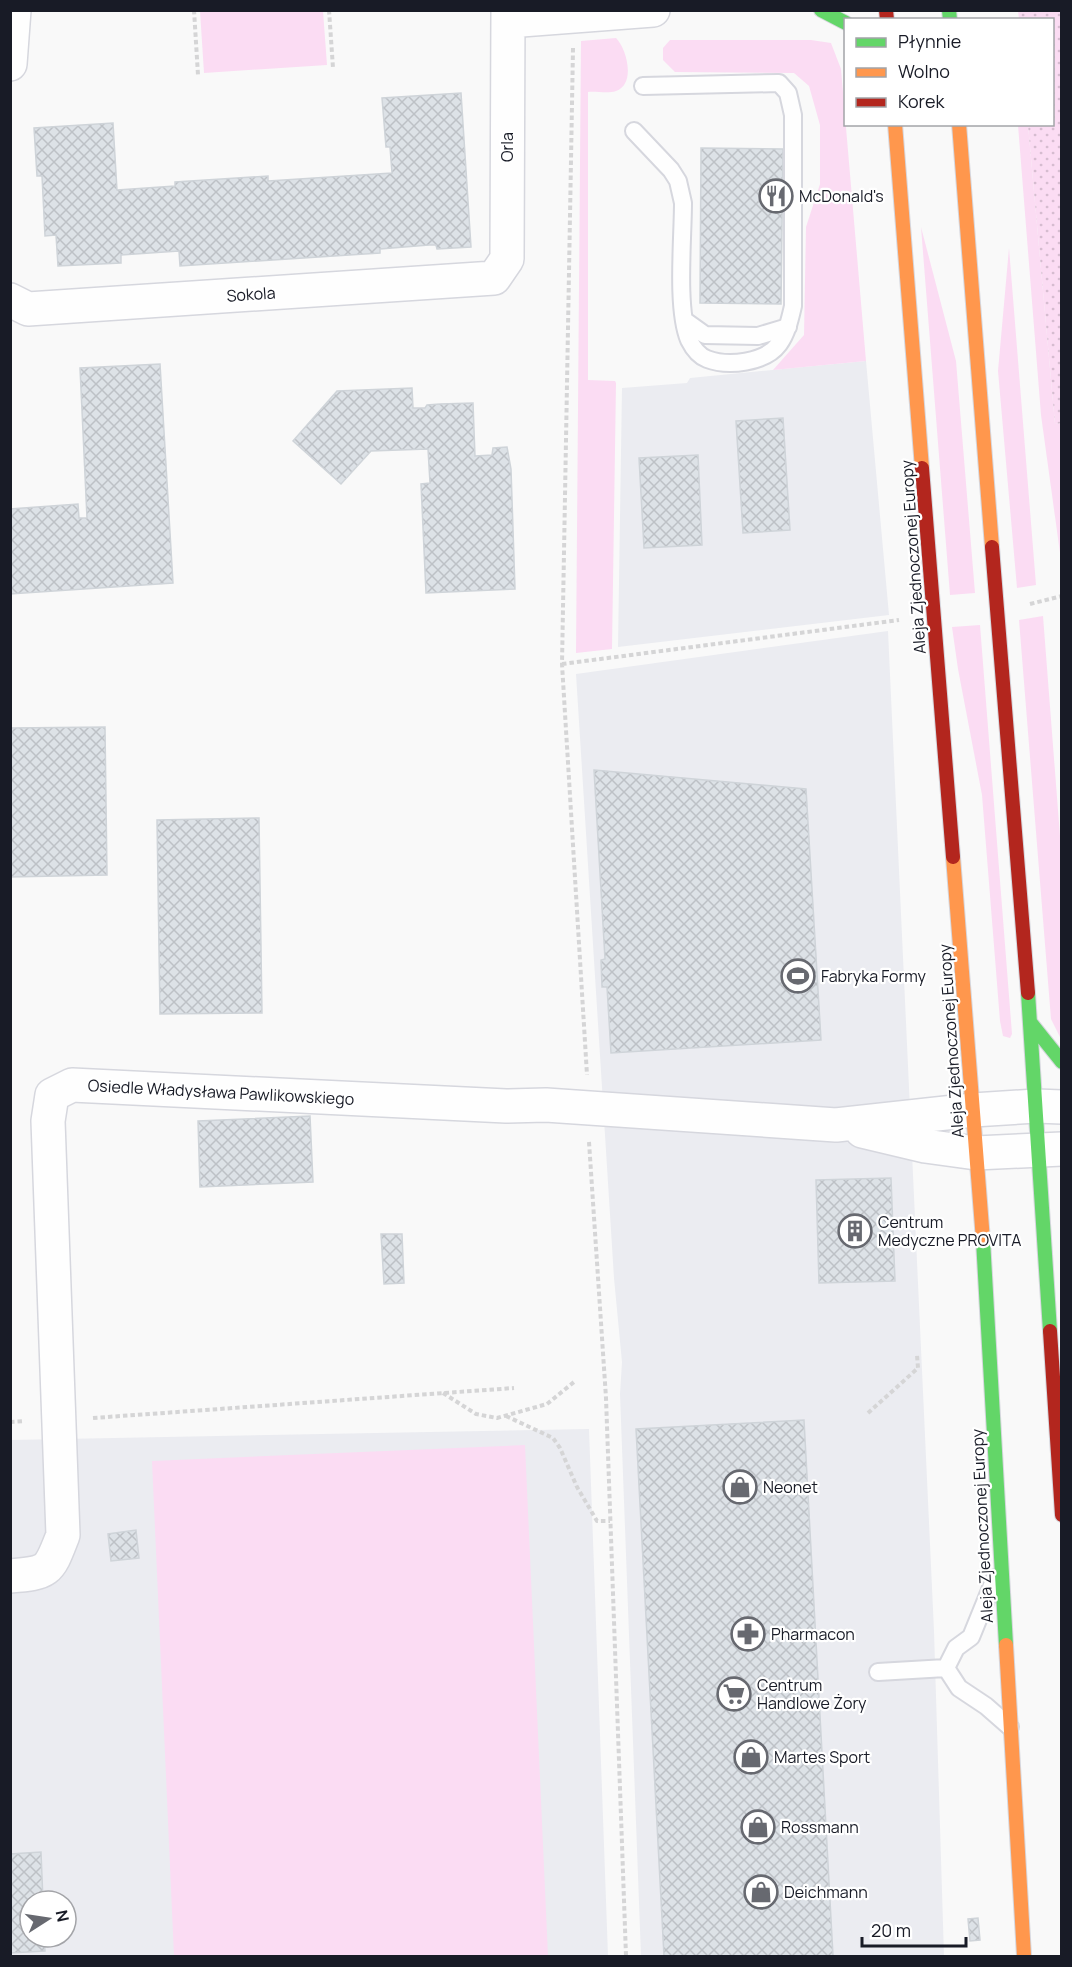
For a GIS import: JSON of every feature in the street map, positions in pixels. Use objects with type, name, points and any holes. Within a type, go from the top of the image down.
[{"type":"main road","points":[[822,10],[844,22]]},
{"type":"main road","name":"Aleja Zjednoczonej Europy","points":[[895,126],[984,1254],[1024,1956]]},
{"type":"main road","points":[[959,126],[1030,1022],[1049,1106],[1062,1515]]},
{"type":"main road","points":[[1030,1022],[1062,1062]]},
{"type":"street","points":[[10,64],[14,10]]},
{"type":"street","points":[[508,16],[653,10]]},
{"type":"street","name":"Orla","points":[[494,278],[507,259],[508,16]]},
{"type":"street","name":"Sokola","points":[[10,300],[28,309],[494,278]]},
{"type":"street","name":"Osiedle Władysława Pawlikowskiego","points":[[10,1576],[39,1574],[53,1562],[63,1535],[48,1122],[52,1095],[72,1085],[506,1106],[589,1107],[836,1125],[925,1146],[976,1153],[1050,1149]]},
{"type":"street","name":"Osiedle Władysława Pawlikowskiego","points":[[836,1125],[973,1110],[1049,1106]]},
{"type":"lane","points":[[634,131],[671,170],[681,190],[683,203],[682,307],[688,339],[696,351],[706,359],[718,362],[754,361],[765,357],[779,345],[788,327],[793,306],[794,149],[793,115],[788,93],[779,83],[643,86]]},
{"type":"lane","points":[[684,320],[705,335],[758,336],[788,327]]},
{"type":"lane","points":[[946,1668],[956,1648],[971,1636],[1001,1564]]},
{"type":"lane","points":[[878,1672],[946,1668]]},
{"type":"lane","points":[[946,1668],[959,1688],[986,1706],[1010,1727]]},
{"type":"path","points":[[194,10],[198,75]]},
{"type":"path","points":[[329,10],[333,68]]},
{"type":"path","points":[[573,42],[562,664],[589,1107],[589,1149],[606,1398],[626,1956]]},
{"type":"path","points":[[1021,606],[1062,596]]},
{"type":"path","points":[[562,664],[903,620]]},
{"type":"path","points":[[868,1413],[918,1368],[917,1355]]},
{"type":"path","points":[[442,1393],[477,1414],[497,1418],[547,1404],[574,1382]]},
{"type":"path","points":[[10,1422],[514,1388]]},
{"type":"path","points":[[506,1416],[553,1438],[597,1521],[610,1521]]},
{"type":"shaded area","points":[[200,11],[323,11],[327,65],[204,73]]},
{"type":"shaded area","points":[[1018,11],[1061,11],[1062,423],[1055,424],[1028,126],[1054,126],[1054,18],[1019,18]]},
{"type":"shaded area","points":[[616,38],[628,66],[626,81],[616,91],[588,92],[588,380],[615,381],[616,383],[612,649],[576,653],[581,41]]},
{"type":"shaded area","points":[[670,40],[811,40],[831,43],[841,69],[844,126],[846,126],[866,361],[773,370],[804,335],[806,227],[820,184],[820,125],[809,86],[794,73],[675,72],[663,60],[663,48]]},
{"type":"shaded area","points":[[1018,126],[1028,126],[1055,424],[1061,423],[1061,560],[1041,415]]},
{"type":"shaded area","points":[[921,227],[956,361],[975,593],[950,595]]},
{"type":"shaded area","points":[[1009,248],[1036,585],[1017,588],[998,371]]},
{"type":"shaded area","points":[[866,361],[889,615],[618,647],[622,388],[687,383],[690,378]]},
{"type":"shaded area","points":[[1043,616],[1061,849],[1061,1039],[1051,1019],[1019,620]]},
{"type":"shaded area","points":[[980,625],[1012,1034],[1010,1038],[1003,1036],[1000,1021],[982,795],[952,627]]},
{"type":"shaded area","points":[[888,631],[934,1631],[944,1956],[641,1956],[620,1394],[622,1362],[614,1278],[576,674]]},
{"type":"shaded area","points":[[589,1429],[608,1956],[11,1956],[10,1440]]},
{"type":"shaded area","points":[[525,1445],[548,1956],[174,1956],[152,1461]]},
{"type":"building","points":[[461,93],[471,247],[437,249],[436,245],[429,245],[380,249],[380,253],[180,266],[179,251],[121,255],[121,263],[58,266],[56,235],[45,236],[42,176],[37,176],[34,128],[113,123],[117,190],[175,186],[175,182],[268,176],[268,181],[392,173],[390,147],[386,147],[382,98]]},
{"type":"building","points":[[701,148],[783,149],[781,304],[700,303]]},
{"type":"building","points":[[160,364],[173,583],[10,594],[10,509],[78,504],[79,518],[87,518],[80,368]]},
{"type":"building","points":[[412,388],[413,408],[425,408],[427,405],[473,403],[475,456],[492,455],[493,448],[507,447],[511,469],[515,589],[426,593],[421,484],[430,483],[428,449],[371,451],[341,484],[293,441],[337,391]]},
{"type":"building","points":[[783,418],[790,530],[743,533],[736,421]]},
{"type":"building","points":[[698,455],[702,545],[644,548],[639,458]]},
{"type":"building","points":[[105,727],[107,875],[10,877],[10,728]]},
{"type":"building","points":[[594,770],[806,789],[821,1040],[611,1053],[607,987],[602,987],[601,960],[605,959]]},
{"type":"building","points":[[259,818],[262,1013],[160,1014],[157,820]]},
{"type":"building","points":[[310,1116],[313,1182],[200,1187],[198,1121]]},
{"type":"building","name":"Centrum Medyczne PROVITA","points":[[891,1178],[895,1281],[819,1283],[816,1180]]},
{"type":"building","points":[[381,1234],[402,1234],[404,1283],[384,1284]]},
{"type":"building","name":"Centrum Handlowe Żory","points":[[804,1420],[833,1956],[664,1956],[636,1429]]},
{"type":"building","points":[[136,1530],[139,1558],[111,1561],[108,1534]]},
{"type":"building","points":[[41,1852],[43,1889],[18,1889],[18,1949],[45,1949],[45,1951],[10,1953],[10,1854]]},
{"type":"building","points":[[978,1918],[980,1940],[970,1941],[968,1919]]},
{"type":"traffic: fast","points":[[821,10],[844,22]]},
{"type":"traffic: fast","points":[[949,10],[950,18]]},
{"type":"traffic: fast","points":[[1028,993],[1050,1331]]},
{"type":"traffic: fast","points":[[1030,1022],[1062,1062]]},
{"type":"traffic: fast","points":[[983,1240],[1006,1645]]},
{"type":"traffic: slow","points":[[895,126],[922,468]]},
{"type":"traffic: slow","points":[[959,126],[992,547]]},
{"type":"traffic: slow","points":[[953,857],[983,1240]]},
{"type":"traffic: slow","points":[[1006,1645],[1024,1956]]},
{"type":"traffic: jam","points":[[886,10],[887,18]]},
{"type":"traffic: jam","points":[[922,468],[953,857]]},
{"type":"traffic: jam","points":[[992,547],[1028,993]]},
{"type":"traffic: jam","points":[[1050,1331],[1062,1515]]},
{"type":"place","name":"McDonald's","points":[[776,196]]},
{"type":"place","name":"Fabryka Formy","points":[[798,976]]},
{"type":"place","name":"Centrum Medyczne PROVITA","points":[[855,1231]]},
{"type":"place","name":"Neonet","points":[[740,1487]]},
{"type":"place","name":"Pharmacon","points":[[748,1634]]},
{"type":"place","name":"Centrum Handlowe Żory","points":[[734,1694]]},
{"type":"place","name":"Martes Sport","points":[[751,1757]]},
{"type":"place","name":"Rossmann","points":[[758,1827]]},
{"type":"place","name":"Deichmann","points":[[761,1892]]}]
